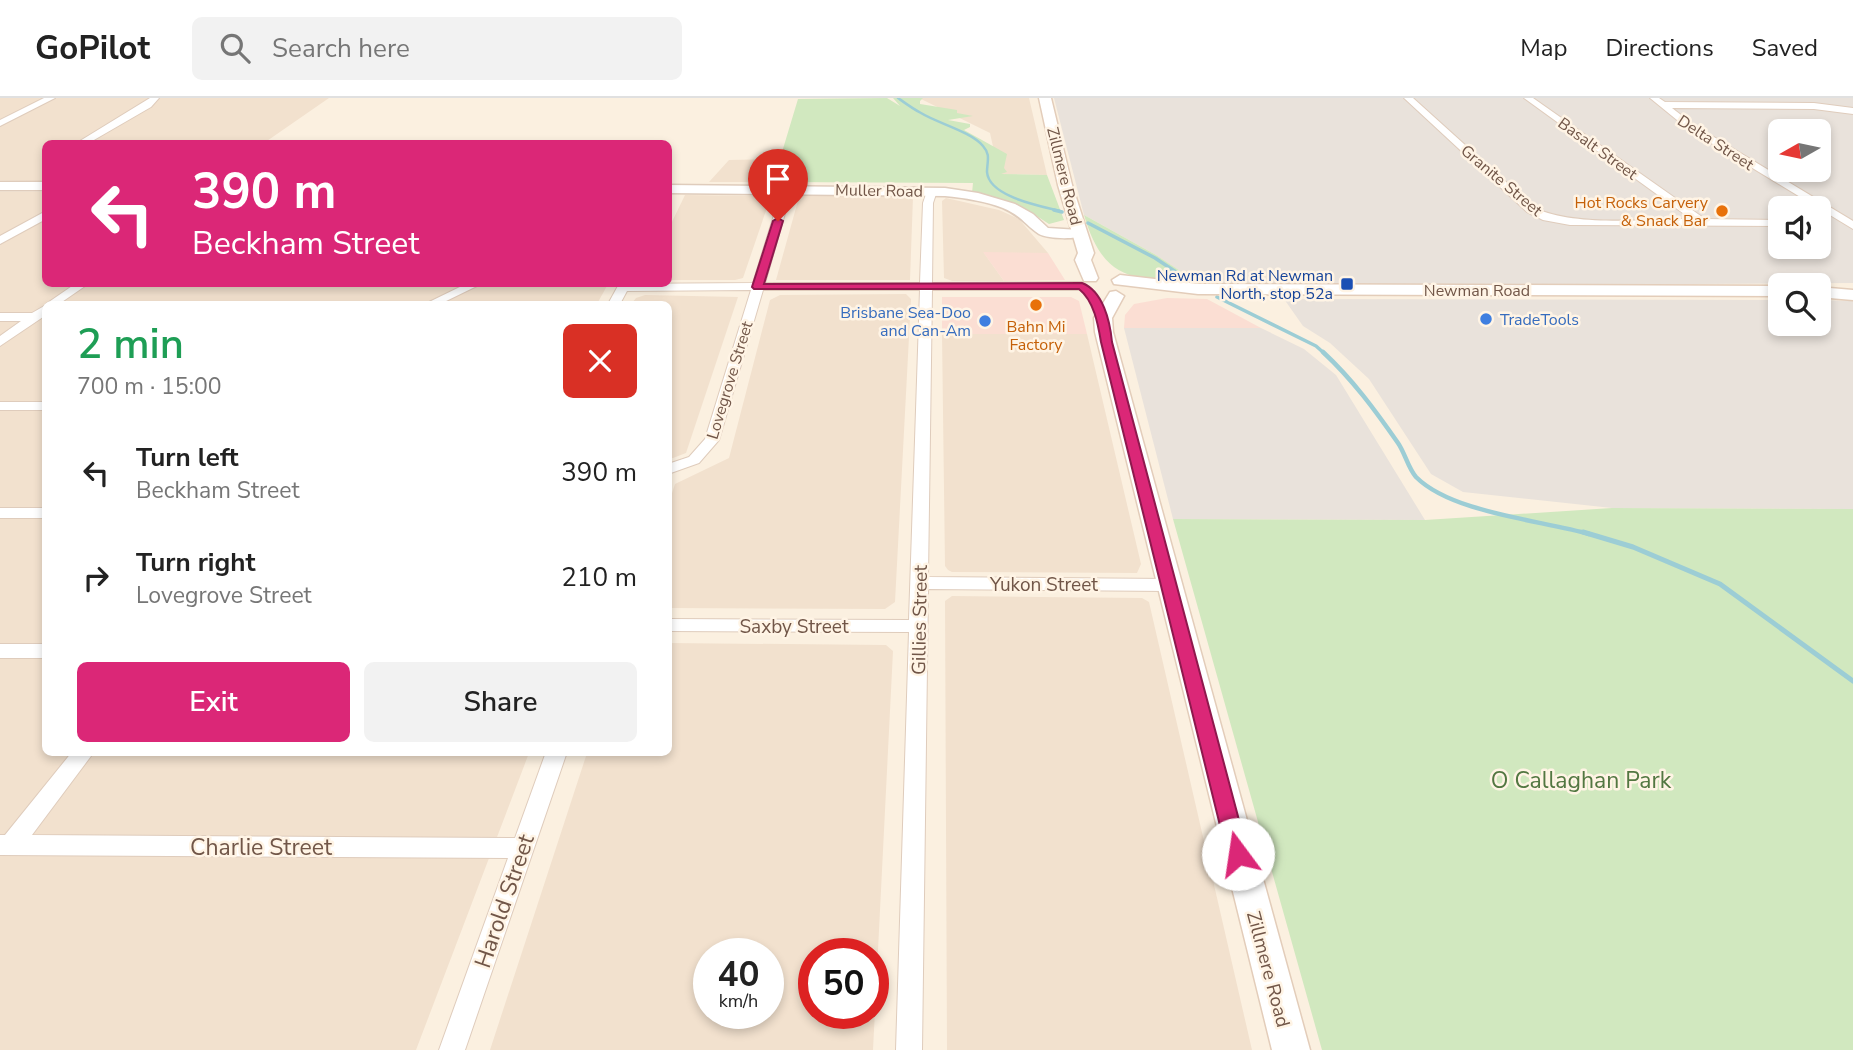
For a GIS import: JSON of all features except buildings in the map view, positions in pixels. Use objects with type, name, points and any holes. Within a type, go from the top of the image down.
[{"type":"main road","name":"Zillmere Road","points":[[1045,98],[1078,231],[1086,253],[1119,286]]},
{"type":"main road","name":"Zillmere Road","points":[[1086,253],[1083,260],[1088,286],[1103,318],[1238,854],[1291,1050]]},
{"type":"main road","name":"Newman Road","points":[[1088,286],[1768,290]]},
{"type":"main road","points":[[1103,318],[1119,286]]},
{"type":"main road","points":[[1831,290],[1853,288]]},
{"type":"main road","points":[[1831,292],[1853,295]]},
{"type":"street","points":[[0,122],[51,98]]},
{"type":"street","points":[[85,140],[139,111],[155,98]]},
{"type":"street","name":"Granite Street","points":[[1408,98],[1531,210],[1542,216],[1570,222],[1768,223]]},
{"type":"street","name":"Basalt Street","points":[[1528,98],[1702,222]]},
{"type":"street","name":"Delta Street","points":[[1654,98],[1696,131],[1850,224]]},
{"type":"street","points":[[1663,105],[1853,108]]},
{"type":"street","points":[[117,111],[139,111]]},
{"type":"street","points":[[0,186],[42,186]]},
{"type":"street","name":"Muller Road","points":[[672,192],[787,189],[932,191],[995,203],[1032,219],[1045,232],[1078,231]]},
{"type":"street","name":"Lovegrove Street","points":[[672,468],[694,460],[712,440],[787,189]]},
{"type":"street","name":"Gillies Street","points":[[909,1050],[928,203],[932,191]]},
{"type":"street","points":[[0,241],[42,216]]},
{"type":"street","points":[[1831,223],[1850,224]]},
{"type":"street","points":[[672,286],[926,288],[1088,286]]},
{"type":"street","points":[[56,301],[78,287]]},
{"type":"street","points":[[438,301],[468,287]]},
{"type":"street","points":[[0,317],[42,314]]},
{"type":"street","points":[[0,342],[42,314]]},
{"type":"street","points":[[0,406],[42,406]]},
{"type":"street","points":[[0,513],[42,513]]},
{"type":"street","name":"Yukon Street","points":[[919,583],[1170,585]]},
{"type":"street","name":"Saxby Street","points":[[672,625],[919,626]]},
{"type":"street","points":[[0,651],[42,651]]},
{"type":"street","points":[[5,845],[81,756]]},
{"type":"street","name":"Harold Street","points":[[452,1050],[556,756]]},
{"type":"street","name":"Charlie Street","points":[[5,845],[523,848]]},
{"type":"shaded area","points":[[0,98],[329,98],[268,140],[42,140],[42,181],[0,180]]},
{"type":"shaded area","points":[[919,98],[1029,98],[1047,175],[999,174],[990,133]]},
{"type":"shaded area","points":[[1054,98],[1853,98],[1853,283],[1831,283],[1831,273],[1768,273],[1768,284],[1204,287],[1156,255],[1084,215]]},
{"type":"shaded area","points":[[779,159],[773,182],[709,182],[729,160]]},
{"type":"shaded area","points":[[0,192],[42,192],[42,287],[606,287],[599,301],[42,301],[42,756],[528,756],[416,1050],[0,1050]]},
{"type":"shaded area","points":[[685,195],[771,196],[743,278],[672,280],[672,222]]},
{"type":"shaded area","points":[[799,197],[913,197],[910,280],[776,280]]},
{"type":"shaded area","points":[[946,198],[999,210],[1019,219],[1048,253],[984,253],[1004,281],[952,281],[944,278],[942,201]]},
{"type":"shaded area","points":[[983,252],[1048,253],[1065,280],[1004,281]]},
{"type":"shaded area","points":[[906,294],[911,299],[895,602],[885,609],[672,608],[672,493],[675,484],[729,458],[770,300],[780,295]]},
{"type":"shaded area","points":[[645,295],[738,297],[686,453],[673,458],[672,301],[634,301]]},
{"type":"shaded area","points":[[942,297],[1071,297],[1079,301],[1087,334],[942,334]]},
{"type":"shaded area","points":[[1167,298],[1207,299],[1261,328],[1124,328],[1125,315],[1134,304]]},
{"type":"shaded area","points":[[1284,299],[1768,300],[1768,336],[1831,336],[1831,300],[1853,301],[1853,509],[1612,508],[1463,492],[1431,474],[1369,379],[1330,343],[1303,326]]},
{"type":"shaded area","points":[[1124,328],[1261,328],[1304,349],[1336,375],[1425,520],[1173,519]]},
{"type":"shaded area","points":[[942,334],[1087,334],[1141,564],[1137,573],[948,570],[945,566]]},
{"type":"shaded area","points":[[952,596],[1142,598],[1149,602],[1252,1050],[947,1050],[945,601]]},
{"type":"shaded area","points":[[672,643],[886,645],[893,651],[879,938],[798,938],[798,1029],[874,1029],[873,1050],[490,1050],[586,756],[672,756]]},
{"type":"green space","points":[[887,98],[900,106],[893,98],[923,98],[920,104],[957,110],[957,113],[973,116],[948,120],[970,124],[970,127],[964,130],[1007,154],[1004,168],[1007,172],[1001,174],[1047,175],[1064,220],[1049,224],[1032,213],[972,193],[973,183],[773,182],[798,99]]},
{"type":"green space","points":[[1084,215],[1156,255],[1200,284],[1126,274],[1102,255],[1092,238]]},
{"type":"green space","name":"O Callaghan Park","points":[[1612,508],[1853,509],[1853,1050],[1322,1050],[1173,519],[1425,520]]},
{"type":"waterway","points":[[898,98],[928,117],[978,141],[987,152],[987,172],[990,181],[997,188],[1017,199],[1060,211]]},
{"type":"waterway","points":[[1054,210],[1062,212]]},
{"type":"waterway","points":[[1088,223],[1155,258],[1191,282]]},
{"type":"waterway","points":[[1217,297],[1316,346],[1325,354]]},
{"type":"waterway","points":[[1325,354],[1354,384],[1381,419],[1416,477],[1432,489],[1451,499],[1498,514],[1589,534]]},
{"type":"waterway","points":[[1583,532],[1633,547],[1720,584],[1853,681]]},
{"type":"place","name":"Hot Rocks Carvery & Snack Bar","points":[[1722,211]]},
{"type":"place","name":"Newman Rd at Newman North, stop 52a","points":[[1347,284]]},
{"type":"place","name":"Bahn Mi Factory","points":[[1036,305]]},
{"type":"place","name":"TradeTools","points":[[1486,319]]},
{"type":"place","name":"Brisbane Sea-Doo and Can-Am","points":[[985,321]]},
{"type":"route","points":[[778,221],[758,287],[1082,286],[1092,294],[1103,318],[1103,327],[1238,854]]}]
